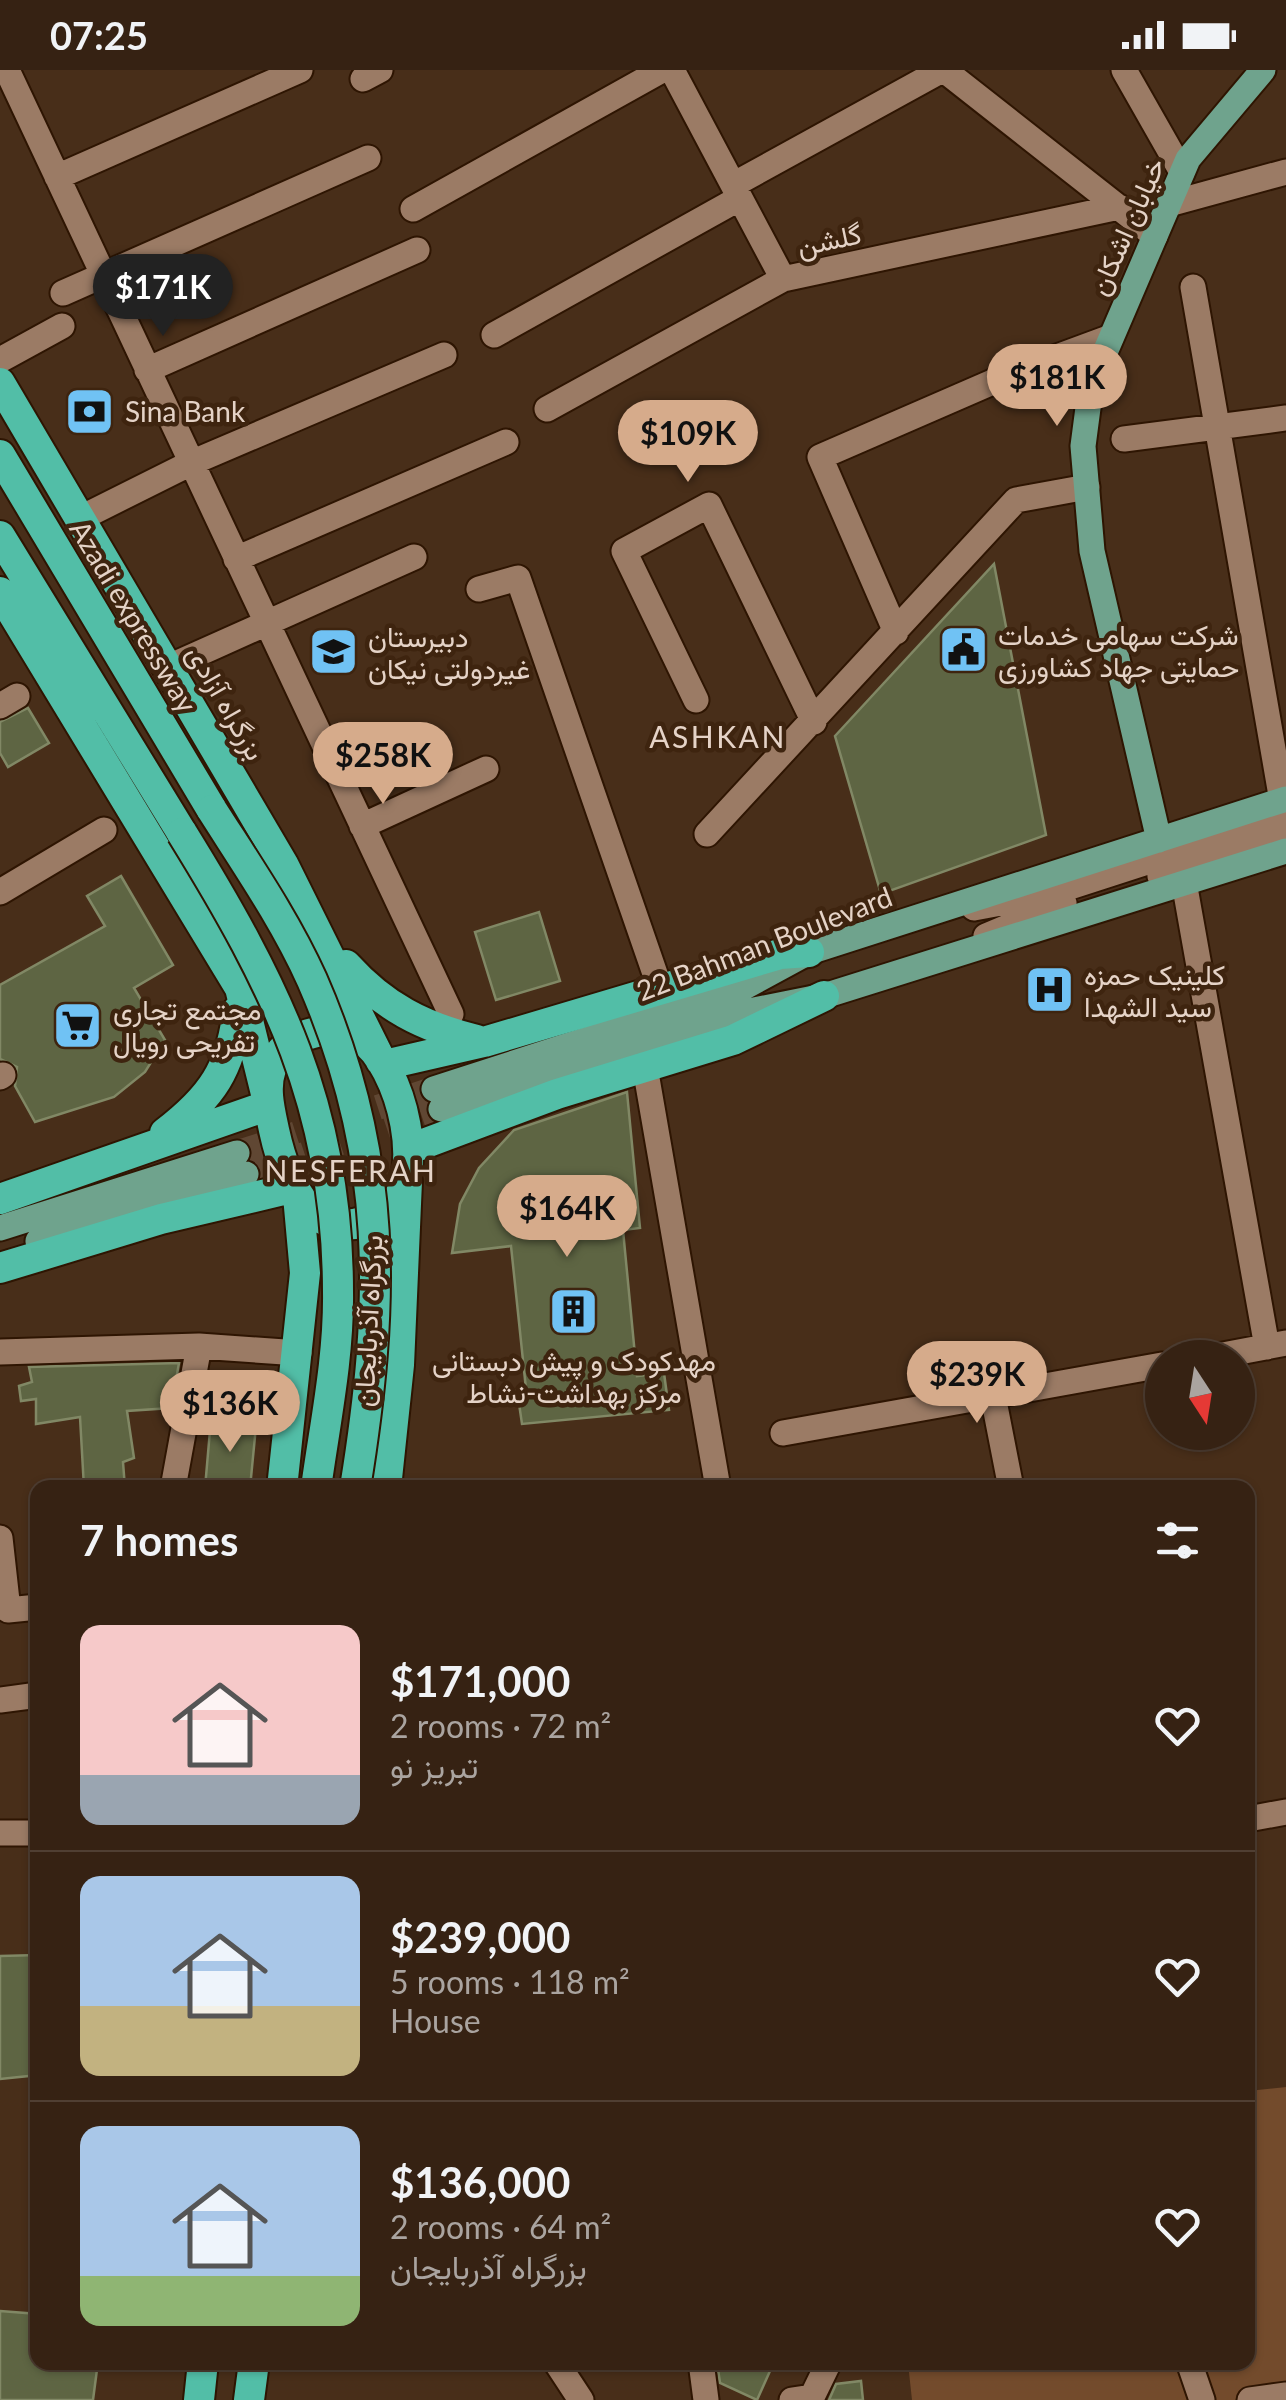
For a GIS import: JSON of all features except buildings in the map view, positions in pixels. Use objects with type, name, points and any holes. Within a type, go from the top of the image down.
[{"type":"highway","name":"بزرگراه آزادی","points":[[0,383],[171,666],[322,938],[383,1063]]},
{"type":"highway","name":"Azadi expressway","points":[[0,456],[310,977],[340,1050],[362,1126],[374,1208],[377,1294],[373,1378],[355,1480]]},
{"type":"highway","points":[[0,536],[171,841],[240,988],[295,1192],[304,1273],[284,1474]]},
{"type":"highway","points":[[0,592],[275,996],[304,1066],[324,1136],[335,1219],[338,1294],[317,1480]]},
{"type":"highway","points":[[171,841],[192,854],[216,847],[237,826],[246,802]]},
{"type":"highway","points":[[322,938],[368,990],[409,1018],[484,1042]]},
{"type":"highway","points":[[383,1063],[484,1042],[780,954],[809,952]]},
{"type":"highway","points":[[140,1153],[196,1109],[233,1053],[240,988]]},
{"type":"highway","points":[[409,1154],[557,1094],[734,1040],[824,996]]},
{"type":"highway","points":[[268,1103],[270,1070],[284,1047],[310,1031],[338,1029],[361,1038],[383,1063],[402,1108],[409,1154],[401,1188],[388,1211],[360,1224],[332,1224],[310,1212],[295,1192]]},
{"type":"highway","points":[[0,1200],[140,1153],[268,1103]]},
{"type":"highway","name":"بزرگراه آذربایجان","points":[[387,1480],[401,1332],[409,1154]]},
{"type":"highway","points":[[0,1268],[160,1219],[295,1192]]},
{"type":"highway","points":[[284,1474],[311,1444],[342,1440],[370,1454],[385,1480]]},
{"type":"highway","points":[[199,2400],[202,2370]]},
{"type":"highway","points":[[250,2400],[253,2370]]},
{"type":"main road","name":"خیابان اشکان","points":[[1158,840],[1092,552],[1083,446],[1091,385],[1188,159],[1262,70]]},
{"type":"main road","name":"22 Bahman Boulevard","points":[[1285,806],[1158,840],[809,952],[739,990],[437,1099],[744,1012],[824,996],[1286,851]]},
{"type":"main road","points":[[0,1228],[242,1163],[0,1254]]},
{"type":"street","points":[[56,176],[300,70]]},
{"type":"street","points":[[413,209],[662,70]]},
{"type":"street","name":"گلشن","points":[[672,70],[783,279],[1120,208]]},
{"type":"street","points":[[494,335],[943,70],[1155,236]]},
{"type":"street","points":[[1124,70],[1182,172]]},
{"type":"street","points":[[17,73],[56,176],[450,1014]]},
{"type":"street","points":[[62,293],[102,272],[368,158]]},
{"type":"street","points":[[1168,204],[1286,172]]},
{"type":"street","points":[[147,370],[417,250]]},
{"type":"street","points":[[547,409],[783,279]]},
{"type":"street","points":[[913,919],[1048,894],[1285,806],[1193,286]]},
{"type":"street","points":[[0,360],[62,326]]},
{"type":"street","points":[[896,632],[820,457],[1011,374],[1111,337]]},
{"type":"street","points":[[81,518],[191,462],[444,355]]},
{"type":"street","points":[[1124,439],[1286,418]]},
{"type":"street","points":[[236,560],[506,442]]},
{"type":"street","points":[[706,834],[1016,500],[1086,488]]},
{"type":"street","points":[[696,700],[624,552],[709,505],[814,722]]},
{"type":"street","points":[[171,666],[414,557]]},
{"type":"street","points":[[478,590],[518,578],[661,990]]},
{"type":"street","points":[[362,826],[486,769]]},
{"type":"street","points":[[0,892],[104,830]]},
{"type":"street","points":[[926,962],[1053,906],[1286,837]]},
{"type":"street","points":[[1184,882],[1277,1345]]},
{"type":"street","points":[[645,1067],[717,1480]]},
{"type":"street","points":[[0,1352],[199,1346],[299,1353]]},
{"type":"street","points":[[174,1480],[199,1346]]},
{"type":"street","points":[[783,1433],[1145,1369]]},
{"type":"street","points":[[993,1396],[1009,1480]]},
{"type":"street","points":[[0,1538],[8,1610],[30,1608]]},
{"type":"street","points":[[0,1700],[30,1696]]},
{"type":"street","points":[[1255,1818],[1286,1812]]},
{"type":"street","points":[[0,1820],[0,1833],[30,1833]]},
{"type":"street","points":[[561,2370],[581,2400]]},
{"type":"street","points":[[702,2370],[706,2400]]},
{"type":"street","points":[[792,2400],[812,2397],[825,2370]]},
{"type":"street","points":[[1192,2370],[1202,2400]]},
{"type":"street","points":[[1250,2400],[1286,2394]]},
{"type":"shaded area","points":[[1286,2087],[1286,2400],[912,2400],[909,2370],[1255,2370],[1255,2090]]},
{"type":"tunnel","points":[[237,1153],[434,1089]]},
{"type":"tunnel","points":[[246,1174],[441,1109]]},
{"type":"place","name":"Sina Bank","points":[[90,411]]},
{"type":"place","name":"شرکت سهامی خدمات حمایتی جهاد کشاورزی","points":[[963,650]]},
{"type":"place","name":"دبیرستان غیردولتی نیکان","points":[[333,652]]},
{"type":"place","name":"کلینیک حمزه سید الشهدا","points":[[1049,990]]},
{"type":"place","name":"مجتمع تجاری تفریحی رویال","points":[[78,1025]]},
{"type":"place","name":"مهدکودک و پیش دبستانی مرکز بهداشت-نشاط","points":[[574,1312]]},
{"type":"district","name":"ASHKAN","points":[[718,736]]},
{"type":"district","name":"NESFERAH","points":[[351,1170]]}]
